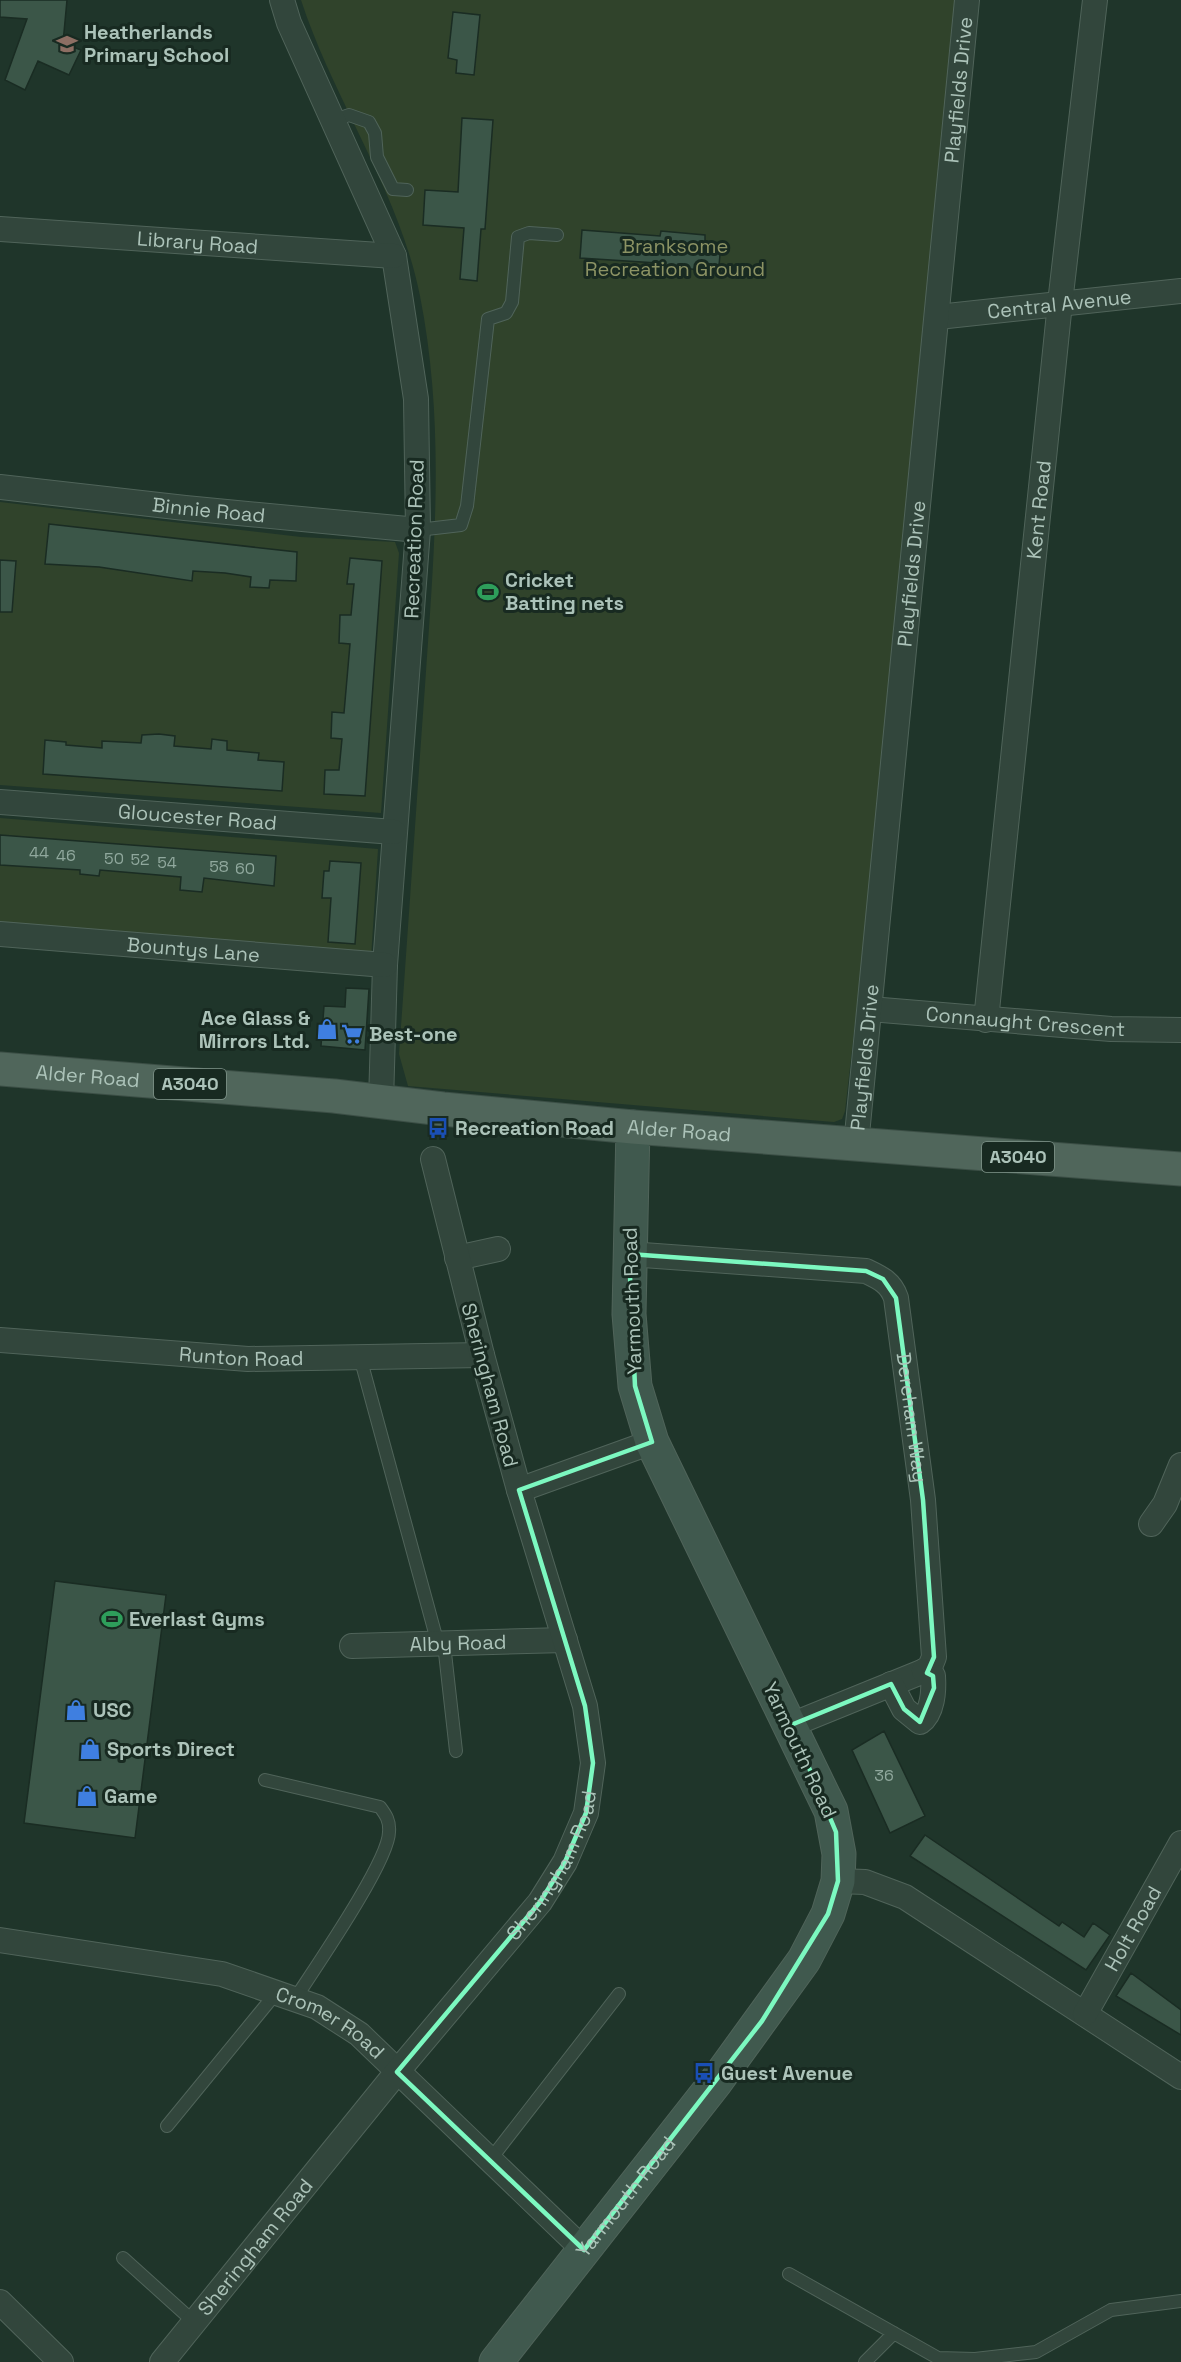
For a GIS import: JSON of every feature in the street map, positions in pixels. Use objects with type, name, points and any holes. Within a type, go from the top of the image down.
[{"type":"main road","name":"Alder Road","points":[[0,1069],[322,1095],[633,1127],[1181,1169]]},
{"type":"street","name":"Recreation Road","points":[[282,0],[289,23],[394,256],[417,399],[418,530],[385,965],[381,1102]]},
{"type":"street","name":"Playfields Drive","points":[[856,1145],[967,0]]},
{"type":"street","name":"Kent Road","points":[[986,1020],[1059,303],[1095,0]]},
{"type":"street","name":"Library Road","points":[[0,229],[394,256]]},
{"type":"street","name":"Central Avenue","points":[[938,317],[1181,291]]},
{"type":"street","name":"Binnie Road","points":[[0,487],[184,508],[418,530]]},
{"type":"street","name":"Gloucester Road","points":[[0,802],[394,832]]},
{"type":"street","name":"Bountys Lane","points":[[0,934],[385,965]]},
{"type":"street","name":"Connaught Crescent","points":[[870,1009],[1111,1029],[1181,1030]]},
{"type":"street","name":"Yarmouth Road","points":[[499,2361],[762,2021],[804,1960],[828,1914],[838,1881],[839,1854],[831,1811],[791,1725],[690,1526],[652,1443],[635,1386],[629,1314],[633,1127]]},
{"type":"street","name":"Sheringham Road","points":[[162,2362],[397,2072],[540,1902],[565,1862],[586,1813],[593,1763],[585,1706],[519,1490],[482,1355],[433,1159]]},
{"type":"street","points":[[457,1258],[498,1249]]},
{"type":"street","name":"Dereham Way","points":[[629,1254],[866,1271],[883,1279],[892,1288],[896,1298],[923,1500],[934,1657],[930,1667],[924,1671]]},
{"type":"street","name":"Runton Road","points":[[0,1340],[248,1359],[482,1355]]},
{"type":"street","points":[[519,1490],[652,1443]]},
{"type":"street","points":[[1151,1524],[1165,1504],[1181,1465]]},
{"type":"street","name":"Alby Road","points":[[352,1646],[565,1640]]},
{"type":"street","points":[[791,1725],[891,1684],[924,1671],[933,1676],[934,1688],[928,1712],[920,1722],[904,1709],[891,1684]]},
{"type":"street","name":"Holt Road","points":[[1085,2014],[1181,1844]]},
{"type":"street","points":[[838,1881],[865,1882],[905,1897],[1181,2077]]},
{"type":"street","name":"Cromer Road","points":[[0,1940],[222,1974],[317,2007],[359,2034],[584,2250]]},
{"type":"street","points":[[0,2302],[61,2362]]},
{"type":"lane","points":[[332,121],[349,115],[369,122],[375,133],[377,158],[393,189],[407,190]]},
{"type":"lane","points":[[418,530],[461,525],[467,506],[488,319],[506,313],[512,302],[518,237],[529,232],[557,234]]},
{"type":"lane","points":[[360,1357],[441,1644],[456,1751]]},
{"type":"lane","points":[[167,2126],[286,1996],[380,1862],[390,1834],[388,1818],[380,1807],[265,1780]]},
{"type":"lane","points":[[490,2160],[619,1994]]},
{"type":"lane","points":[[123,2258],[194,2322]]},
{"type":"lane","points":[[789,2274],[938,2358],[975,2359],[1036,2352],[1111,2310],[1181,2301]]},
{"type":"lane","points":[[865,2362],[894,2333]]},
{"type":"highlighted area","points":[[629,1254],[866,1271],[883,1279],[896,1298],[923,1500],[934,1657],[927,1673],[933,1676],[934,1688],[920,1722],[904,1709],[891,1684],[791,1725],[836,1832],[838,1881],[828,1914],[762,2021],[584,2250],[397,2072],[540,1902],[565,1862],[586,1813],[593,1763],[585,1706],[519,1490],[652,1442],[635,1386]]},
{"type":"green space","name":"Branksome Recreation Ground","points":[[301,0],[959,0],[893,690],[845,1111],[842,1119],[834,1122],[408,1086],[399,1054],[434,539],[436,491],[433,394],[420,296],[410,257],[382,183],[331,74]]},
{"type":"green space","points":[[0,502],[301,537],[395,542],[399,553],[381,813],[0,785]]},
{"type":"green space","points":[[0,818],[378,849],[371,958],[0,928]]},
{"type":"building","points":[[0,0],[67,0],[63,43],[81,50],[69,75],[38,61],[25,90],[5,80],[27,19],[0,17]]},
{"type":"building","points":[[453,12],[480,15],[474,75],[456,73],[457,60],[448,58]]},
{"type":"building","points":[[462,118],[493,120],[485,229],[481,229],[477,281],[460,279],[464,228],[423,225],[425,190],[458,192]]},
{"type":"building","points":[[582,230],[660,236],[661,231],[705,235],[705,241],[721,243],[719,266],[702,266],[702,270],[657,266],[657,263],[580,258]]},
{"type":"building","points":[[49,524],[297,552],[296,581],[270,580],[269,588],[250,587],[251,577],[225,573],[193,571],[192,581],[99,567],[45,564]]},
{"type":"building","points":[[350,558],[382,561],[365,796],[324,794],[325,770],[339,770],[342,739],[331,738],[332,712],[344,713],[350,644],[339,643],[340,615],[351,615],[354,584],[347,584]]},
{"type":"building","points":[[0,560],[16,561],[12,612],[0,612]]},
{"type":"building","points":[[142,735],[175,736],[174,746],[211,749],[212,739],[227,741],[227,750],[259,753],[258,760],[284,762],[282,791],[43,774],[45,740],[66,742],[66,745],[102,748],[102,741],[141,743]]},
{"type":"building","points":[[0,835],[276,856],[274,886],[204,878],[202,892],[180,890],[181,877],[100,870],[99,876],[80,874],[80,870],[0,865]]},
{"type":"building","points":[[330,861],[361,863],[355,944],[328,942],[331,898],[322,898],[324,871],[329,871]]},
{"type":"building","points":[[346,988],[369,989],[365,1050],[321,1046],[324,1006],[345,1007]]},
{"type":"building","name":"Sports Direct","points":[[55,1581],[166,1595],[135,1838],[24,1823]]},
{"type":"building","points":[[884,1731],[925,1816],[890,1833],[852,1750]]},
{"type":"building","points":[[925,1835],[1059,1926],[1062,1922],[1084,1937],[1093,1923],[1110,1935],[1086,1970],[910,1856]]},
{"type":"building","points":[[1131,1973],[1181,2010],[1181,2035],[1116,1996]]},
{"type":"place","name":"Heatherlands Primary School","points":[[67,44]]},
{"type":"place","name":"Cricket Batting nets","points":[[488,592]]},
{"type":"place","name":"Ace Glass & Mirrors Ltd.","points":[[327,1029]]},
{"type":"place","name":"Best-one","points":[[352,1034]]},
{"type":"place","name":"Recreation Road","points":[[438,1128]]},
{"type":"place","name":"Everlast Gyms","points":[[112,1619]]},
{"type":"place","name":"USC","points":[[76,1710]]},
{"type":"place","name":"Sports Direct","points":[[90,1749]]},
{"type":"place","name":"Game","points":[[87,1796]]},
{"type":"place","name":"Guest Avenue","points":[[704,2073]]}]
